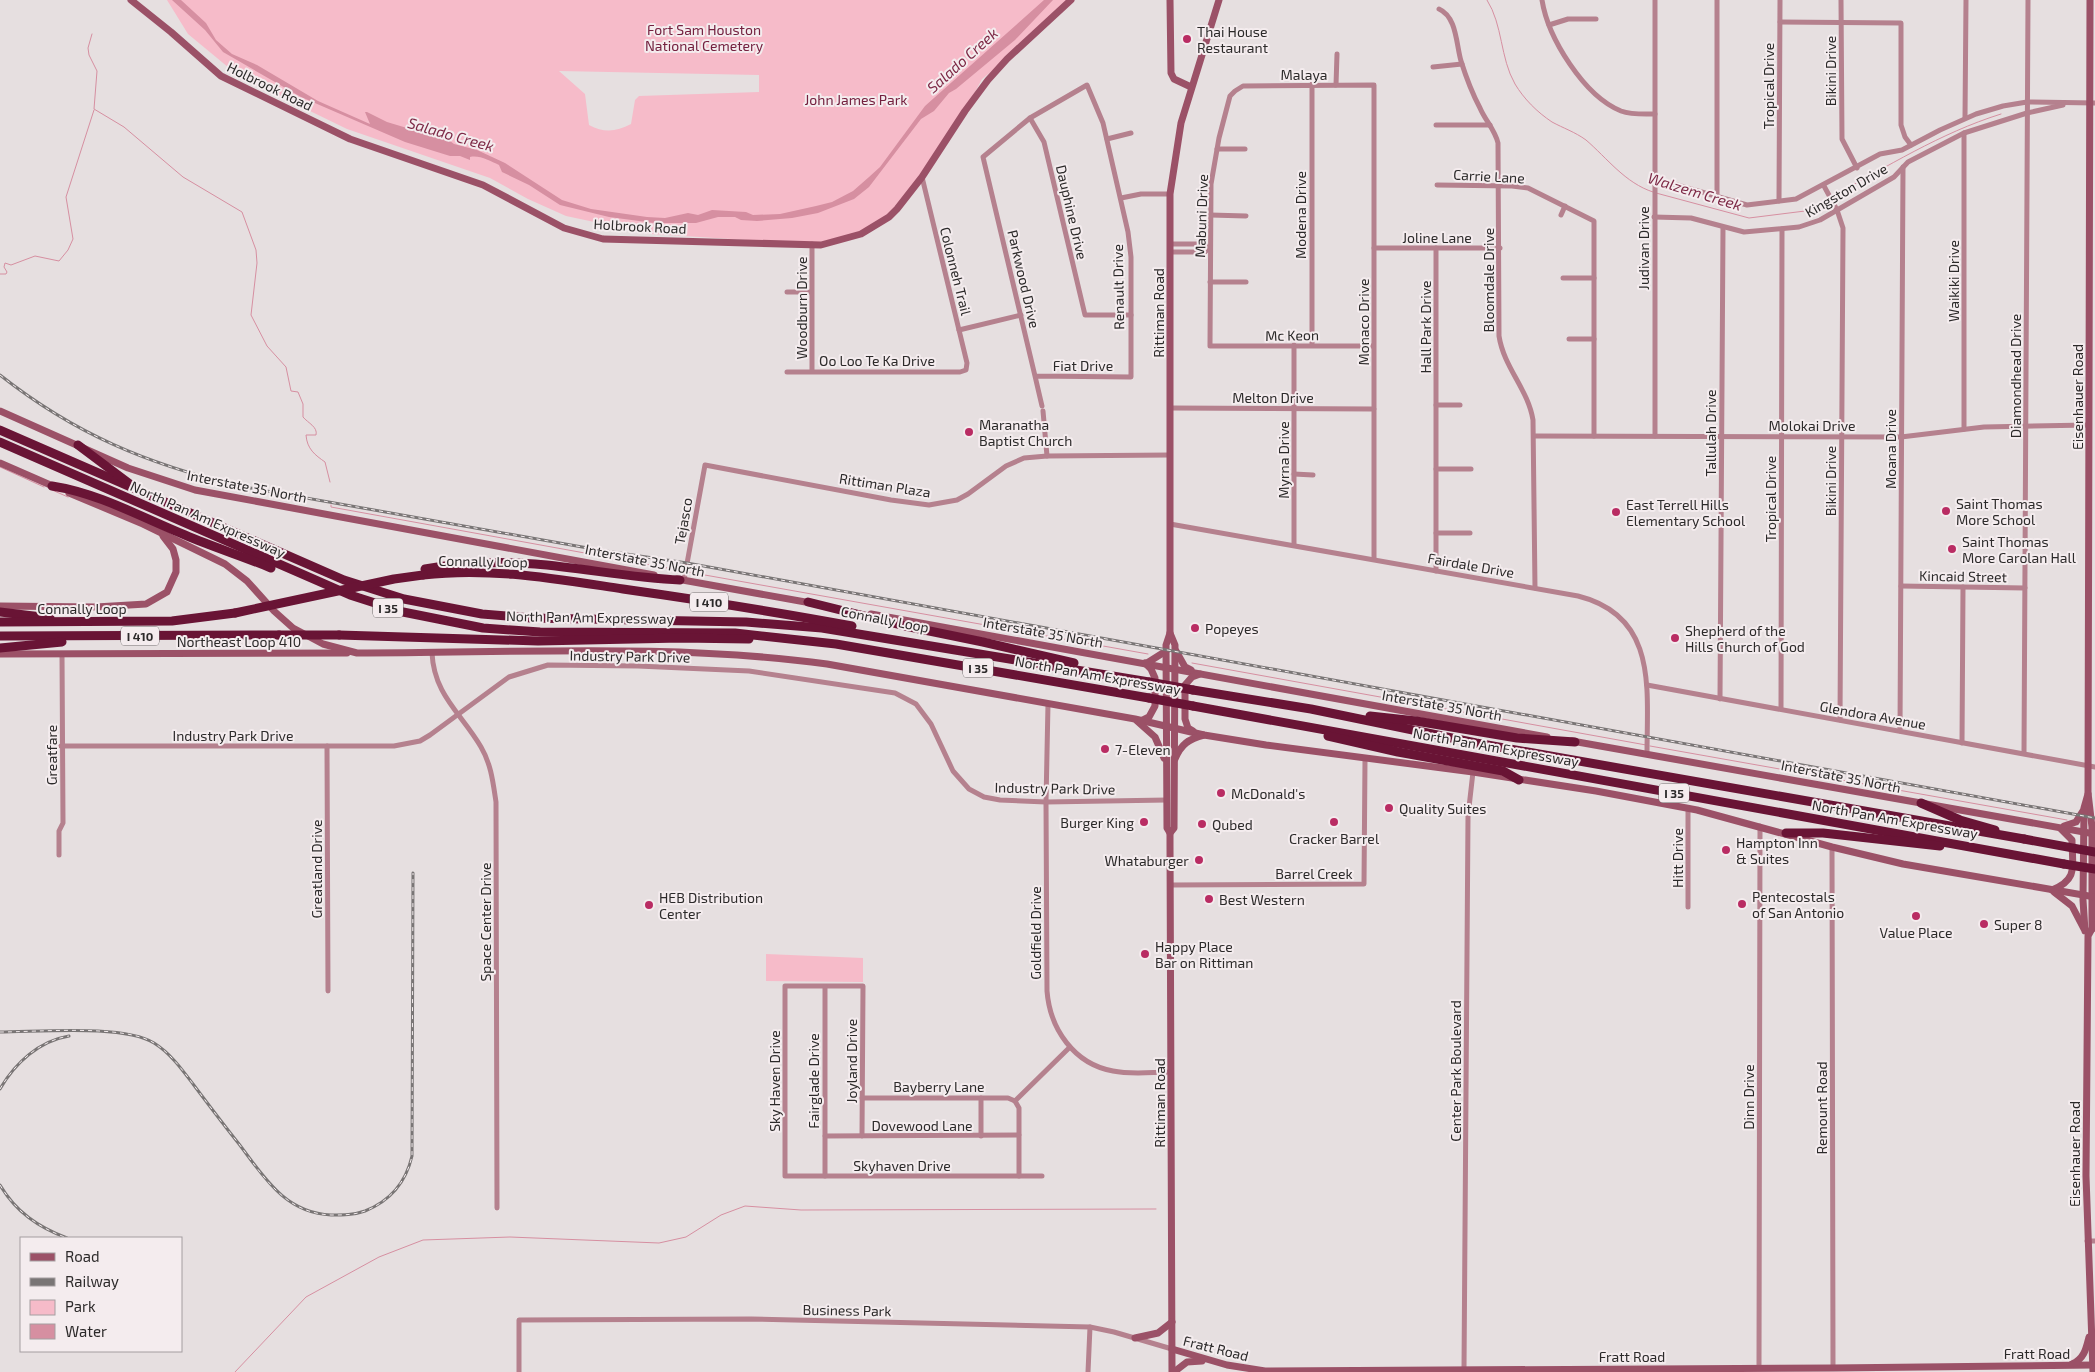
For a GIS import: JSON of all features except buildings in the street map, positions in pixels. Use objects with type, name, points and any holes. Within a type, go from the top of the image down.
[{"type":"highway","name":"North Pan Am Expressway","points":[[0,430],[344,580],[390,595],[435,606],[515,617],[713,620],[793,625],[864,634],[1311,709],[1476,743],[2095,852]]},
{"type":"highway","name":"North Pan Am Expressway","points":[[0,442],[318,582],[372,603],[467,626],[511,630],[735,633],[807,641],[938,661],[1149,698],[2095,869]]},
{"type":"highway","points":[[78,445],[138,491]]},
{"type":"highway","points":[[52,486],[104,500],[185,535],[354,600],[403,612]]},
{"type":"highway","points":[[423,572],[477,563],[530,564],[649,579],[684,576]]},
{"type":"highway","name":"Connally Loop","points":[[0,622],[92,623],[172,621],[235,613],[423,572],[480,572],[549,578],[765,610],[914,637],[992,655]]},
{"type":"highway","points":[[808,602],[905,626],[1118,672],[1149,682]]},
{"type":"highway","points":[[0,612],[92,623]]},
{"type":"highway","name":"Connally Loop","points":[[0,636],[339,635],[538,641],[673,638],[807,641]]},
{"type":"highway","points":[[0,648],[135,636]]},
{"type":"highway","points":[[1311,709],[1416,721],[1516,738],[1575,742]]},
{"type":"highway","points":[[1290,724],[1315,733],[1373,747],[1503,771],[1519,780]]},
{"type":"highway","points":[[1921,803],[1960,820],[2024,839]]},
{"type":"highway","points":[[1786,833],[1823,833],[1935,846],[2003,858],[2061,863]]},
{"type":"main road","name":"Holbrook Road","points":[[131,0],[172,32],[220,76],[350,140],[484,185],[550,221],[580,233],[604,239],[812,244],[831,244],[850,238],[873,228],[897,210],[922,177],[965,111],[988,80],[1007,59],[1071,0]]},
{"type":"main road","points":[[1170,0],[1171,73],[1174,78],[1191,87]]},
{"type":"main road","name":"Rittiman Road","points":[[1173,1372],[1170,833],[1167,828],[1165,726],[1166,652],[1170,633],[1170,194],[1181,122],[1219,0]]},
{"type":"main road","name":"Eisenhauer Road","points":[[2090,0],[2092,103],[2089,425],[2092,473],[2092,766],[2088,809],[2093,897],[2090,930],[2086,1176],[2087,1241],[2094,1367]]},
{"type":"main road","name":"Interstate 35 North","points":[[0,411],[128,468],[195,490],[684,576],[808,602],[1575,742],[1647,748],[1921,803],[2090,833]]},
{"type":"main road","points":[[0,463],[157,531],[225,564],[247,581],[274,611],[293,628],[324,644],[357,653],[696,652],[790,659],[1138,720],[1204,735],[1365,760],[1473,772],[1688,809],[1903,864],[2093,897]]},
{"type":"main road","points":[[0,606],[96,607],[130,606],[152,602],[167,592],[176,572],[176,560],[173,549],[169,542],[157,531]]},
{"type":"main road","name":"Rittiman Road","points":[[1170,633],[1175,645],[1174,828],[1170,833]]},
{"type":"main road","points":[[1175,645],[1180,660],[1185,667],[1200,674]]},
{"type":"main road","points":[[1138,720],[1149,717],[1155,706],[1156,678],[1145,663],[1166,652]]},
{"type":"main road","name":"Northeast Loop 410","points":[[0,654],[357,653]]},
{"type":"main road","points":[[1194,732],[1188,728],[1184,719],[1185,685],[1192,676],[1200,674]]},
{"type":"main road","points":[[1138,720],[1147,728],[1158,743],[1166,768]]},
{"type":"main road","points":[[1174,764],[1178,752],[1187,741],[1204,735]]},
{"type":"main road","points":[[2058,828],[2076,822],[2088,809],[2095,821]]},
{"type":"main road","points":[[2052,890],[2068,882],[2072,872],[2072,840],[2058,828]]},
{"type":"main road","name":"Eisenhauer Road","points":[[2090,833],[2083,895],[2090,930]]},
{"type":"main road","points":[[2052,890],[2072,906],[2090,930]]},
{"type":"main road","points":[[2070,1365],[2078,1361],[2085,1353],[2091,1319]]},
{"type":"main road","points":[[1135,1338],[1158,1333],[1172,1322]]},
{"type":"main road","name":"Fratt Road","points":[[1172,1349],[1243,1369],[1264,1370],[1941,1369],[2070,1365],[2094,1367]]},
{"type":"main road","points":[[1173,1372],[1187,1362],[1217,1362]]},
{"type":"street","points":[[1542,0],[1549,25],[1562,52],[1586,85],[1620,110],[1633,114],[1655,114]]},
{"type":"street","name":"Judivan Drive","points":[[1654,0],[1656,179],[1654,207],[1655,436]]},
{"type":"street","points":[[1717,0],[1718,197]]},
{"type":"street","name":"Tropical Drive","points":[[1779,202],[1780,0]]},
{"type":"street","name":"Bikini Drive","points":[[1841,0],[1842,139],[1857,168]]},
{"type":"street","points":[[1965,118],[1966,0]]},
{"type":"street","name":"Diamondhead Drive","points":[[2024,752],[2028,0]]},
{"type":"street","name":"Bloomdale Drive","points":[[1439,8],[1444,11],[1451,22],[1462,64],[1480,108],[1498,143],[1500,344],[1509,367],[1523,388],[1530,404],[1534,436],[1534,588]]},
{"type":"street","points":[[1549,25],[1568,19],[1596,19]]},
{"type":"street","points":[[1780,22],[1901,23],[1901,125],[1911,145]]},
{"type":"street","points":[[1205,49],[1253,49]]},
{"type":"street","points":[[1336,85],[1337,54]]},
{"type":"street","points":[[1433,67],[1462,64]]},
{"type":"street","name":"Renault Drive","points":[[1030,118],[1087,84],[1100,112],[1121,198],[1131,257],[1131,377]]},
{"type":"street","name":"Modena Drive","points":[[1312,84],[1312,345]]},
{"type":"street","name":"Malaya","points":[[1235,91],[1251,85],[1374,85]]},
{"type":"street","name":"Monaco Drive","points":[[1374,85],[1374,559]]},
{"type":"street","name":"Mabuni Drive","points":[[1210,346],[1209,248],[1211,184],[1217,149],[1230,96],[1235,91]]},
{"type":"street","name":"Kingston Drive","points":[[1656,179],[1748,205],[1796,199],[1824,186],[1880,154],[1902,150],[1965,118],[2003,106],[2027,102],[2066,104]]},
{"type":"street","name":"Kingston Drive","points":[[1654,217],[1684,217],[1748,233],[1806,226],[1894,178],[1903,167],[1917,156],[1964,133],[2027,113],[2066,104],[2092,103]]},
{"type":"street","name":"Parkwood Drive","points":[[1030,118],[983,157],[1043,409],[1047,456]]},
{"type":"street","name":"Dauphine Drive","points":[[1030,118],[1044,142],[1085,315],[1131,315]]},
{"type":"street","points":[[1436,125],[1490,125]]},
{"type":"street","points":[[1107,139],[1131,133]]},
{"type":"street","name":"Waikiki Drive","points":[[1964,133],[1964,429]]},
{"type":"street","points":[[1217,149],[1245,149]]},
{"type":"street","name":"Moana Drive","points":[[1900,731],[1903,167]]},
{"type":"street","name":"Colonneh Trail","points":[[922,177],[967,363],[966,370]]},
{"type":"street","name":"Carrie Lane","points":[[1437,186],[1528,188],[1594,221],[1594,278]]},
{"type":"street","name":"Bikini Drive","points":[[1824,186],[1838,210],[1843,228],[1840,720]]},
{"type":"street","points":[[1121,198],[1141,194],[1170,194]]},
{"type":"street","points":[[1561,215],[1565,206]]},
{"type":"street","points":[[1210,216],[1246,216]]},
{"type":"street","name":"Tallulah Drive","points":[[1720,698],[1724,227]]},
{"type":"street","name":"Tropical Drive","points":[[1781,709],[1782,229]]},
{"type":"street","name":"Woodburn Drive","points":[[812,244],[812,371]]},
{"type":"street","points":[[1171,244],[1204,244],[1209,248],[1205,252],[1171,252]]},
{"type":"street","name":"Joline Lane","points":[[1374,248],[1500,248]]},
{"type":"street","name":"Hall Park Drive","points":[[1436,248],[1436,571]]},
{"type":"street","points":[[1563,278],[1594,278],[1594,436]]},
{"type":"street","points":[[1210,282],[1246,282]]},
{"type":"street","points":[[787,292],[812,292]]},
{"type":"street","points":[[959,330],[1021,315]]},
{"type":"street","points":[[1569,340],[1594,339]]},
{"type":"street","name":"Myrna Drive","points":[[1294,345],[1294,545]]},
{"type":"street","name":"Mc Keon","points":[[1210,346],[1374,346]]},
{"type":"street","name":"Oo Loo Te Ka Drive","points":[[787,372],[960,372],[966,370]]},
{"type":"street","name":"Fiat Drive","points":[[1035,376],[1131,377]]},
{"type":"street","points":[[1436,405],[1460,405]]},
{"type":"street","name":"Melton Drive","points":[[1171,408],[1374,408]]},
{"type":"street","name":"Molokai Drive","points":[[1534,436],[1902,437],[1964,429],[2089,425]]},
{"type":"street","name":"Rittiman Plaza","points":[[705,466],[891,500],[930,505],[949,502],[968,494],[1017,460],[1047,456],[1170,455]]},
{"type":"street","name":"Tejasco","points":[[684,576],[705,466]]},
{"type":"street","points":[[1436,469],[1470,469]]},
{"type":"street","points":[[1294,474],[1313,474]]},
{"type":"street","name":"Fairdale Drive","points":[[1170,524],[1534,588],[1587,598],[1603,605],[1618,615],[1630,628],[1642,651],[1646,671],[1647,748]]},
{"type":"street","points":[[1436,533],[1470,533]]},
{"type":"street","name":"Kincaid Street","points":[[1901,586],[2025,588]]},
{"type":"street","points":[[1962,742],[1963,587]]},
{"type":"street","name":"Space Center Drive","points":[[432,653],[434,672],[438,683],[457,715],[470,729],[482,748],[492,773],[496,802],[497,1208]]},
{"type":"street","name":"Greatfare","points":[[59,855],[59,831],[63,823],[61,746],[62,654]]},
{"type":"street","name":"Industry Park Drive","points":[[61,746],[404,745],[420,741],[430,735],[508,677],[548,665],[638,666],[749,671],[895,693],[916,704],[931,724],[953,771],[969,789],[984,797],[1000,800],[1046,802],[1167,800]]},
{"type":"street","name":"Glendora Avenue","points":[[1646,685],[2024,752],[2092,766]]},
{"type":"street","name":"Goldfield Drive","points":[[1048,704],[1046,802],[1048,1002],[1056,1028],[1070,1047],[1087,1061],[1102,1069],[1119,1072],[1172,1072]]},
{"type":"street","name":"Greatland Drive","points":[[327,746],[328,991]]},
{"type":"street","name":"Barrel Creek","points":[[1170,885],[1364,884],[1365,760]]},
{"type":"street","name":"Center Park Boulevard","points":[[1464,1369],[1468,823],[1473,772]]},
{"type":"street","name":"Hitt Drive","points":[[1688,809],[1688,907]]},
{"type":"street","name":"Dinn Drive","points":[[1759,1368],[1760,826]]},
{"type":"street","name":"Remount Road","points":[[1832,847],[1833,1368]]},
{"type":"street","name":"Sky Haven Drive","points":[[785,1176],[785,986],[825,986]]},
{"type":"street","name":"Joyland Drive","points":[[825,986],[863,986],[862,1136]]},
{"type":"street","name":"Fairglade Drive","points":[[824,1176],[825,986]]},
{"type":"street","points":[[1019,1176],[1019,1108],[1015,1101],[1070,1047]]},
{"type":"street","name":"Bayberry Lane","points":[[862,1098],[1008,1098],[1015,1101]]},
{"type":"street","points":[[981,1098],[981,1136]]},
{"type":"street","name":"Dovewood Lane","points":[[825,1136],[1019,1135]]},
{"type":"street","name":"Skyhaven Drive","points":[[785,1176],[1042,1176]]},
{"type":"street","points":[[2087,1241],[2095,1241]]},
{"type":"street","name":"Business Park","points":[[520,1372],[519,1320],[751,1319],[1090,1327],[1172,1349]]},
{"type":"street","points":[[1088,1372],[1090,1327]]},
{"type":"green space","points":[[167,0],[1067,0],[1007,59],[982,79],[965,111],[894,213],[866,231],[812,244],[651,234],[566,216],[528,199],[490,178],[347,129],[240,77],[188,34]],"holes":[[[559,71],[759,75],[759,92],[639,96],[635,100],[631,124],[620,129],[605,130],[589,125],[585,94]]]},
{"type":"green space","points":[[766,954],[863,958],[863,982],[766,981]]},
{"type":"water","points":[[172,0],[181,0],[206,23],[216,40],[232,54],[257,65],[318,101],[370,124],[365,112],[387,122],[477,150],[505,163],[562,200],[591,209],[665,218],[688,213],[698,215],[712,210],[746,212],[753,215],[780,214],[832,202],[853,191],[880,167],[925,106],[1044,0],[1053,0],[1015,40],[949,93],[934,111],[921,119],[869,187],[854,199],[818,213],[792,218],[757,221],[741,220],[735,217],[718,217],[696,223],[654,223],[609,217],[560,205],[529,185],[502,172],[499,165],[489,160],[470,157],[470,160],[460,156],[450,156],[405,142],[301,97],[223,52],[205,30]]},
{"type":"waterway","name":"Walzem Creek","points":[[1487,0],[1496,20],[1510,74],[1527,100],[1536,110],[1552,122],[1586,140],[1634,183],[1653,192]]},
{"type":"waterway","points":[[92,34],[88,48],[89,55],[97,71],[94,109],[124,127],[183,177],[242,212],[256,250],[257,263],[251,315],[267,346],[286,367],[291,391],[298,392],[303,404],[303,417],[316,430],[316,435],[306,435],[308,444],[315,454],[325,462],[330,482]]},
{"type":"waterway","points":[[0,274],[6,274],[7,272],[4,267],[5,263],[11,265],[35,256],[59,261],[68,250],[73,239],[66,197],[94,110]]},
{"type":"waterway","name":"Walzem Creek","points":[[1831,197],[1935,141],[2001,114]]},
{"type":"waterway","name":"Walzem Creek","points":[[1656,193],[1749,218],[1805,211],[1828,199]]},
{"type":"waterway","points":[[0,467],[44,487]]},
{"type":"waterway","points":[[52,490],[68,497]]},
{"type":"waterway","points":[[331,505],[331,507],[684,571]]},
{"type":"waterway","points":[[688,572],[1148,654]]},
{"type":"waterway","points":[[1192,663],[1646,745]]},
{"type":"waterway","points":[[1650,746],[2067,820]]},
{"type":"waterway","points":[[235,1372],[306,1297],[379,1257],[423,1240],[510,1237],[659,1243],[686,1237],[721,1215],[745,1206],[801,1210],[1156,1209]]},
{"type":"railway","points":[[0,375],[56,414],[113,444],[173,468],[239,486],[599,550],[687,563],[2095,818]]},
{"type":"railway","points":[[0,1032],[102,1031],[123,1033],[154,1043],[165,1051],[180,1067],[257,1169],[288,1200],[301,1208],[315,1213],[344,1215],[365,1211],[382,1202],[396,1190],[406,1174],[412,1156],[413,873]]},
{"type":"railway","points":[[0,1089],[13,1070],[38,1048],[69,1036]]},
{"type":"railway","points":[[0,1185],[13,1203],[29,1218],[37,1224],[65,1237]]},
{"type":"place","name":"Thai House Restaurant","points":[[1187,39]]},
{"type":"place","name":"Maranatha Baptist Church","points":[[969,432]]},
{"type":"place","name":"Saint Thomas More School","points":[[1946,511]]},
{"type":"place","name":"East Terrell Hills Elementary School","points":[[1616,512]]},
{"type":"place","name":"Saint Thomas More Carolan Hall","points":[[1952,549]]},
{"type":"place","name":"Popeyes","points":[[1195,628]]},
{"type":"place","name":"Shepherd of the Hills Church of God","points":[[1675,638]]},
{"type":"place","name":"7-Eleven","points":[[1105,749]]},
{"type":"place","name":"McDonald's","points":[[1221,793]]},
{"type":"place","name":"Quality Suites","points":[[1389,808]]},
{"type":"place","name":"Burger King","points":[[1144,822]]},
{"type":"place","name":"Cracker Barrel","points":[[1334,822]]},
{"type":"place","name":"Qubed","points":[[1202,824]]},
{"type":"place","name":"Hampton Inn & Suites","points":[[1726,850]]},
{"type":"place","name":"Whataburger","points":[[1199,860]]},
{"type":"place","name":"Best Western","points":[[1209,899]]},
{"type":"place","name":"Pentecostals of San Antonio","points":[[1742,904]]},
{"type":"place","name":"HEB Distribution Center","points":[[649,905]]},
{"type":"place","name":"Value Place","points":[[1916,916]]},
{"type":"place","name":"Super 8","points":[[1984,924]]},
{"type":"place","name":"Happy Place Bar on Rittiman","points":[[1145,954]]},
{"type":"park label","name":"Fort Sam Houston National Cemetery","points":[[704,38]]},
{"type":"park label","name":"John James Park","points":[[856,99]]},
{"type":"water label","name":"Salado Creek","points":[[962,60]]},
{"type":"water label","name":"Salado Creek","points":[[451,134]]}]
